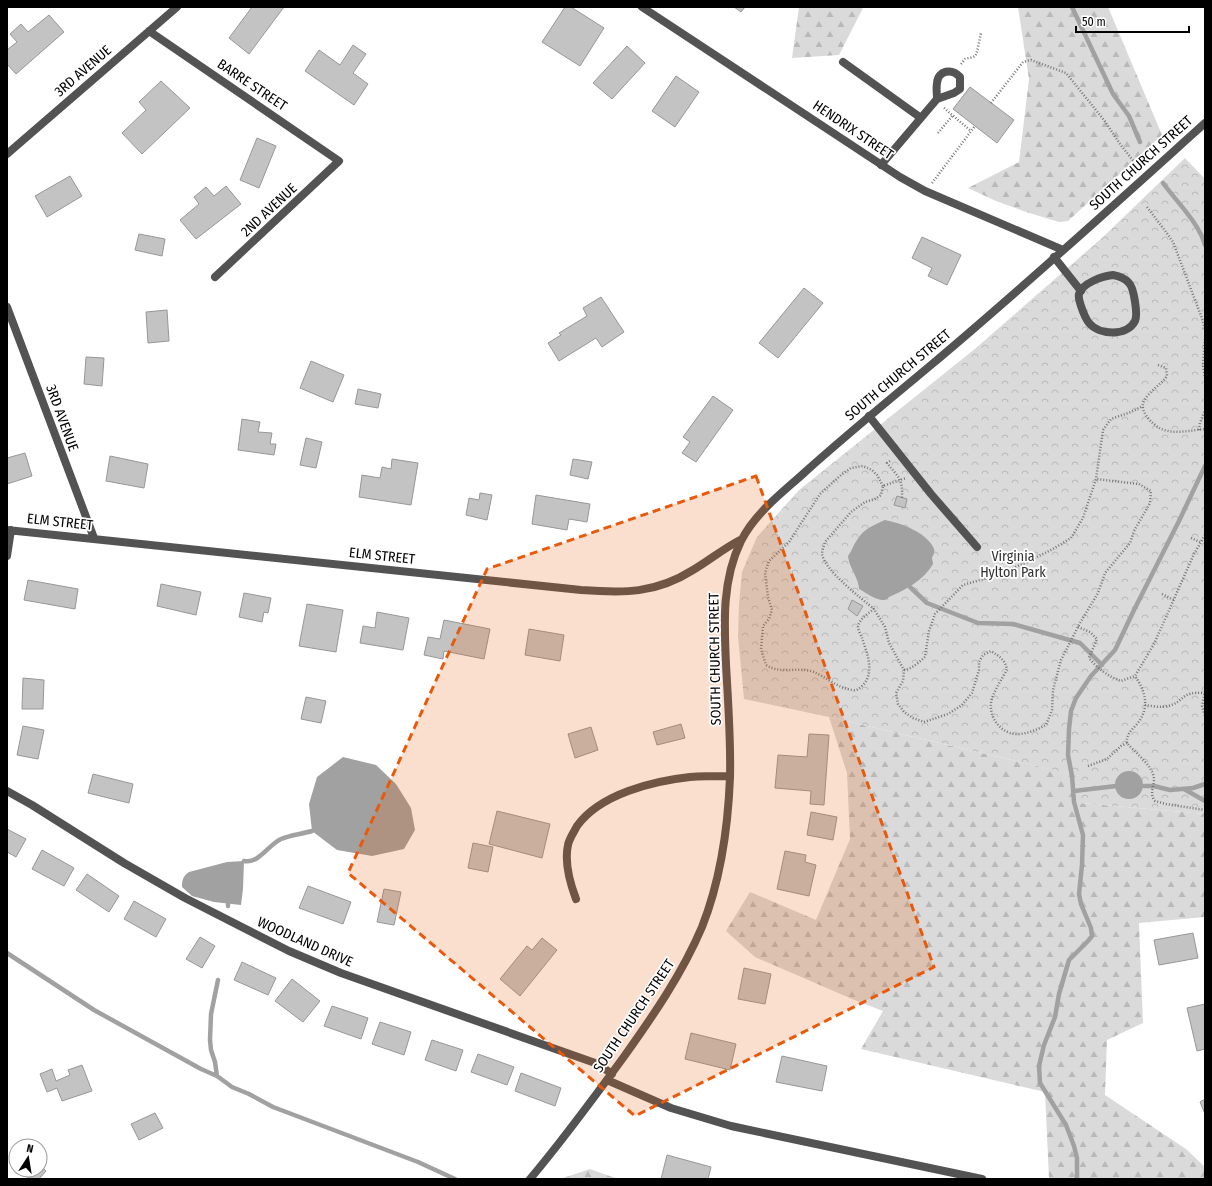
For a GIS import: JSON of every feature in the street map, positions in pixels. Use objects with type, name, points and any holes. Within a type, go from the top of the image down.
[{"type":"street","name":"3RD AVENUE","points":[[7,154],[177,7]]},
{"type":"street","name":"HENDRIX STREET","points":[[642,7],[900,177],[925,191],[1063,250]]},
{"type":"street","name":"BARRE STREET","points":[[149,31],[340,161]]},
{"type":"street","points":[[843,62],[921,118]]},
{"type":"street","points":[[881,165],[937,99]]},
{"type":"street","name":"SOUTH CHURCH STREET","points":[[530,1179],[609,1077],[648,1023],[672,986],[701,927],[712,898],[726,839],[730,776],[724,621],[725,598],[731,567],[742,539],[757,518],[780,494],[986,319],[1205,123]]},
{"type":"street","name":"2ND AVENUE","points":[[215,277],[340,161]]},
{"type":"street","points":[[1054,257],[1081,291]]},
{"type":"street","points":[[1113,275],[1122,277],[1130,283],[1137,311],[1136,320],[1128,329],[1123,331],[1106,332],[1097,329],[1090,325],[1083,313],[1079,299],[1081,291],[1089,283],[1108,276],[1113,275]]},
{"type":"street","name":"3RD AVENUE","points":[[7,306],[94,538]]},
{"type":"street","points":[[870,416],[915,474],[978,547]]},
{"type":"street","points":[[7,556],[9,530]]},
{"type":"street","name":"ELM STREET","points":[[9,530],[611,592],[645,590],[669,583],[693,570],[719,551],[742,539]]},
{"type":"street","points":[[576,899],[568,873],[568,844],[582,820],[592,810],[603,803],[643,786],[690,777],[730,776]]},
{"type":"street","name":"WOODLAND DRIVE","points":[[7,791],[32,804],[124,863],[185,898],[289,951],[341,973],[598,1064],[609,1077],[671,1108],[731,1126],[982,1179]]},
{"type":"path","points":[[960,69],[961,63],[965,59],[975,56],[977,53],[981,33]]},
{"type":"path","points":[[991,103],[1023,62],[1030,60],[1066,73],[1104,120],[1138,167]]},
{"type":"path","points":[[942,107],[971,131]]},
{"type":"path","points":[[938,133],[953,115]]},
{"type":"path","points":[[925,191],[975,126]]},
{"type":"path","points":[[1147,207],[1173,242],[1205,330]]},
{"type":"path","points":[[1205,339],[1203,365],[1205,378]]},
{"type":"path","points":[[904,670],[917,664],[925,656],[929,630],[935,614],[963,585],[997,575],[1027,562],[1071,538],[1083,518],[1096,479],[1102,430],[1111,419],[1131,412],[1142,406],[1147,396],[1167,376],[1166,368],[1158,365]]},
{"type":"path","points":[[1142,406],[1144,414],[1159,428],[1174,432],[1205,429]]},
{"type":"path","points":[[1199,430],[1205,410]]},
{"type":"path","points":[[900,455],[887,463],[901,480],[903,485],[902,498]]},
{"type":"path","points":[[874,609],[861,620],[858,626],[870,672],[865,683],[859,689],[853,690],[828,681],[814,672],[802,670],[777,670],[766,665],[761,648],[763,626],[769,619],[772,610],[768,597],[765,573],[769,561],[790,542],[820,494],[846,471],[863,466],[872,470],[877,475],[883,486],[881,495],[875,500],[865,502],[851,512],[825,542],[822,554],[828,567],[874,609],[885,627],[889,643],[904,670],[903,681],[896,693],[898,704],[904,712],[913,718],[924,722],[948,714],[962,705],[972,693],[979,670],[979,662],[983,655],[991,651],[1001,657],[1006,663],[1007,669],[991,701],[992,716],[995,722],[1005,731],[1019,734],[1033,731],[1046,725],[1052,710],[1053,690],[1058,676],[1061,660],[1080,623],[1098,593],[1105,573],[1130,543],[1134,531],[1150,503],[1151,491],[1139,484],[1096,479]]},
{"type":"path","points":[[883,486],[915,474]]},
{"type":"path","points":[[1078,627],[1090,632],[1097,640],[1090,658],[1094,664],[1112,678],[1121,681],[1135,676],[1154,644],[1200,542],[1205,535]]},
{"type":"path","points":[[1191,538],[1200,542]]},
{"type":"path","points":[[1162,594],[1174,600]]},
{"type":"path","points":[[1135,676],[1144,690],[1145,705],[1142,717],[1127,736],[1127,743],[1149,768],[1154,780],[1152,795],[1155,801],[1205,810]]},
{"type":"path","points":[[1145,705],[1166,707],[1174,704],[1191,693],[1204,692],[1203,709],[1205,716]]},
{"type":"path","points":[[1088,766],[1107,758],[1127,743]]},
{"type":"highlighted area","points":[[756,476],[934,967],[635,1116],[348,873],[487,569]]},
{"type":"green space","points":[[799,7],[865,7],[863,8],[839,55],[792,58]]},
{"type":"green space","points":[[1018,7],[1108,7],[1162,135],[1068,221],[1059,222],[1026,212],[996,201],[968,188],[1019,162],[1029,79]]},
{"type":"green space","name":"Virginia Hylton Park","points":[[1185,158],[1205,179],[1205,814],[1080,803],[1079,776],[829,717],[744,699],[738,636],[739,604],[742,572],[757,537],[799,490],[976,348],[1103,237]]},
{"type":"green space","points":[[829,717],[1080,776],[1081,803],[1205,814],[1205,917],[1139,923],[1143,1023],[1107,1040],[1105,1095],[1186,1149],[1205,1167],[1205,1179],[1049,1179],[1045,1092],[861,1049],[883,1011],[755,957],[726,931],[750,892],[816,920],[850,839],[847,773]]},
{"type":"green space","points":[[590,1169],[618,1179],[560,1179]]},
{"type":"shaded area","points":[[885,520],[906,526],[920,534],[931,543],[934,552],[932,558],[933,564],[925,575],[908,588],[886,600],[880,600],[859,589],[859,585],[850,565],[848,556],[862,533]]},
{"type":"shaded area","points":[[343,757],[376,765],[396,784],[411,808],[415,830],[404,849],[372,856],[337,850],[312,831],[309,804],[317,777]]},
{"type":"shaded area","points":[[1129,771],[1139,775],[1143,785],[1139,795],[1129,799],[1119,795],[1115,785],[1119,775]]},
{"type":"shaded area","points":[[244,861],[241,905],[214,902],[192,896],[182,887],[183,878],[189,872],[227,862]]},
{"type":"building","points":[[252,7],[284,7],[249,54],[229,38]]},
{"type":"building","points":[[565,7],[571,7],[604,28],[580,66],[542,42]]},
{"type":"building","points":[[734,7],[745,7],[741,12]]},
{"type":"building","points":[[49,15],[64,32],[16,74],[7,64],[7,50],[17,42],[10,34],[21,24],[28,32]]},
{"type":"building","points":[[353,45],[366,54],[353,73],[368,84],[354,105],[305,71],[319,50],[340,65]]},
{"type":"building","points":[[627,46],[645,63],[612,99],[593,83]]},
{"type":"building","points":[[676,76],[699,92],[675,127],[652,111]]},
{"type":"building","points":[[161,81],[190,108],[142,154],[122,133],[146,110],[139,102]]},
{"type":"building","points":[[970,87],[1014,120],[997,143],[953,109]]},
{"type":"building","points":[[257,138],[276,146],[259,188],[240,180]]},
{"type":"building","points":[[70,176],[82,196],[47,217],[35,196]]},
{"type":"building","points":[[226,186],[241,204],[196,239],[180,220],[199,204],[194,197],[206,187],[214,196]]},
{"type":"building","points":[[139,234],[165,239],[162,256],[135,250]]},
{"type":"building","points":[[922,237],[961,255],[947,285],[928,276],[932,268],[912,258]]},
{"type":"building","points":[[804,288],[823,303],[778,358],[759,343]]},
{"type":"building","points":[[601,297],[624,332],[602,347],[596,338],[559,361],[548,343],[561,335],[559,333],[587,316],[583,308]]},
{"type":"building","points":[[167,310],[169,341],[148,343],[146,312]]},
{"type":"building","points":[[86,357],[104,358],[102,386],[84,384]]},
{"type":"building","points":[[311,361],[344,375],[333,402],[300,388]]},
{"type":"building","points":[[358,389],[381,394],[378,408],[355,404]]},
{"type":"building","points":[[713,396],[733,410],[696,462],[682,453],[690,442],[683,437]]},
{"type":"building","points":[[242,419],[260,422],[258,432],[272,433],[270,444],[276,444],[274,455],[238,450]]},
{"type":"building","points":[[306,438],[322,442],[316,468],[300,465]]},
{"type":"building","points":[[25,453],[32,476],[7,484],[7,458]]},
{"type":"building","points":[[110,456],[148,464],[144,488],[106,481]]},
{"type":"building","points":[[392,459],[418,463],[411,505],[359,497],[362,475],[380,478],[382,467],[391,469]]},
{"type":"building","points":[[573,459],[592,462],[588,479],[570,475]]},
{"type":"building","points":[[480,493],[492,495],[487,520],[466,515],[469,498],[479,500]]},
{"type":"building","points":[[536,495],[590,504],[587,522],[569,519],[567,530],[532,524]]},
{"type":"building","points":[[897,496],[907,499],[905,508],[894,505]]},
{"type":"building","points":[[28,580],[78,589],[75,609],[24,600]]},
{"type":"building","points":[[161,584],[201,592],[196,615],[157,606]]},
{"type":"building","points":[[244,593],[271,598],[268,613],[264,612],[262,622],[239,617]]},
{"type":"building","points":[[852,600],[863,606],[857,616],[848,609]]},
{"type":"building","points":[[307,604],[343,610],[336,652],[299,646]]},
{"type":"building","points":[[377,612],[409,618],[403,650],[360,643],[363,626],[375,628]]},
{"type":"building","points":[[444,620],[490,629],[484,659],[444,651],[443,659],[424,655],[428,637],[440,639]]},
{"type":"building","points":[[529,629],[564,635],[560,661],[525,655]]},
{"type":"building","points":[[23,678],[44,680],[43,709],[22,709]]},
{"type":"building","points":[[306,697],[326,701],[321,723],[301,719]]},
{"type":"building","points":[[681,724],[685,738],[657,745],[653,732]]},
{"type":"building","points":[[23,726],[44,730],[38,759],[17,755]]},
{"type":"building","points":[[591,727],[598,750],[575,758],[568,734]]},
{"type":"building","points":[[809,734],[829,735],[824,805],[810,804],[811,791],[775,788],[778,755],[807,757]]},
{"type":"building","points":[[93,774],[133,784],[129,803],[88,793]]},
{"type":"building","points":[[497,811],[550,824],[542,858],[489,844]]},
{"type":"building","points":[[811,812],[837,817],[833,840],[807,835]]},
{"type":"building","points":[[7,829],[26,839],[16,857],[7,852]]},
{"type":"building","points":[[473,843],[493,847],[488,872],[468,868]]},
{"type":"building","points":[[42,850],[74,868],[64,886],[32,869]]},
{"type":"building","points":[[785,851],[806,855],[805,862],[816,865],[809,896],[777,889]]},
{"type":"building","points":[[87,874],[119,896],[109,912],[76,890]]},
{"type":"building","points":[[308,886],[351,902],[343,924],[299,908]]},
{"type":"building","points":[[384,889],[401,892],[394,925],[377,922]]},
{"type":"building","points":[[134,901],[166,919],[156,937],[124,919]]},
{"type":"building","points":[[1193,933],[1198,958],[1159,965],[1154,940]]},
{"type":"building","points":[[200,937],[215,946],[202,968],[186,959]]},
{"type":"building","points":[[542,938],[557,950],[520,996],[500,979],[527,946],[532,950]]},
{"type":"building","points":[[242,962],[276,978],[268,995],[234,980]]},
{"type":"building","points":[[744,968],[771,974],[765,1004],[738,999]]},
{"type":"building","points":[[292,979],[320,1001],[303,1022],[275,1001]]},
{"type":"building","points":[[1205,1004],[1205,1049],[1197,1051],[1187,1008]]},
{"type":"building","points":[[332,1006],[368,1018],[361,1039],[324,1026]]},
{"type":"building","points":[[380,1022],[411,1032],[404,1055],[372,1044]]},
{"type":"building","points":[[691,1033],[736,1044],[730,1070],[685,1059]]},
{"type":"building","points":[[432,1040],[463,1050],[456,1071],[425,1060]]},
{"type":"building","points":[[478,1054],[514,1067],[507,1085],[471,1072]]},
{"type":"building","points":[[782,1056],[827,1066],[822,1091],[776,1082]]},
{"type":"building","points":[[82,1065],[92,1091],[62,1101],[57,1088],[47,1092],[40,1074],[52,1069],[56,1081],[70,1075],[68,1070]]},
{"type":"building","points":[[521,1073],[561,1088],[555,1106],[515,1091]]},
{"type":"building","points":[[1205,1099],[1205,1114],[1200,1102]]},
{"type":"building","points":[[155,1113],[163,1128],[139,1140],[131,1124]]},
{"type":"building","points":[[667,1155],[711,1167],[708,1179],[661,1179]]},
{"type":"building","points":[[29,1178],[40,1178],[39,1179]]},
{"type":"waterway","points":[[1072,7],[1113,94],[1129,116],[1140,142]]},
{"type":"waterway","points":[[1163,183],[1193,220],[1205,245]]},
{"type":"waterway","points":[[1077,1179],[1077,1158],[1074,1146],[1066,1125],[1040,1083],[1039,1066],[1044,1045],[1055,1017],[1059,994],[1069,960],[1092,936],[1091,928],[1081,904],[1079,894],[1083,835],[1074,802],[1072,776],[1068,755],[1071,711],[1076,698],[1091,676],[1115,650],[1205,466]]},
{"type":"waterway","points":[[910,587],[927,603],[978,623],[1013,624],[1080,643],[1102,665]]},
{"type":"waterway","points":[[1144,786],[1154,786],[1170,790],[1193,788],[1205,784]]},
{"type":"waterway","points":[[1074,791],[1116,786]]},
{"type":"waterway","points":[[1184,789],[1205,801]]},
{"type":"waterway","points":[[244,861],[254,860],[281,839],[312,831]]},
{"type":"waterway","points":[[7,953],[94,1010],[201,1069],[217,1076],[232,1087],[273,1107],[418,1162],[455,1179]]},
{"type":"waterway","points":[[217,1076],[210,1040],[211,1014],[218,980]]}]
